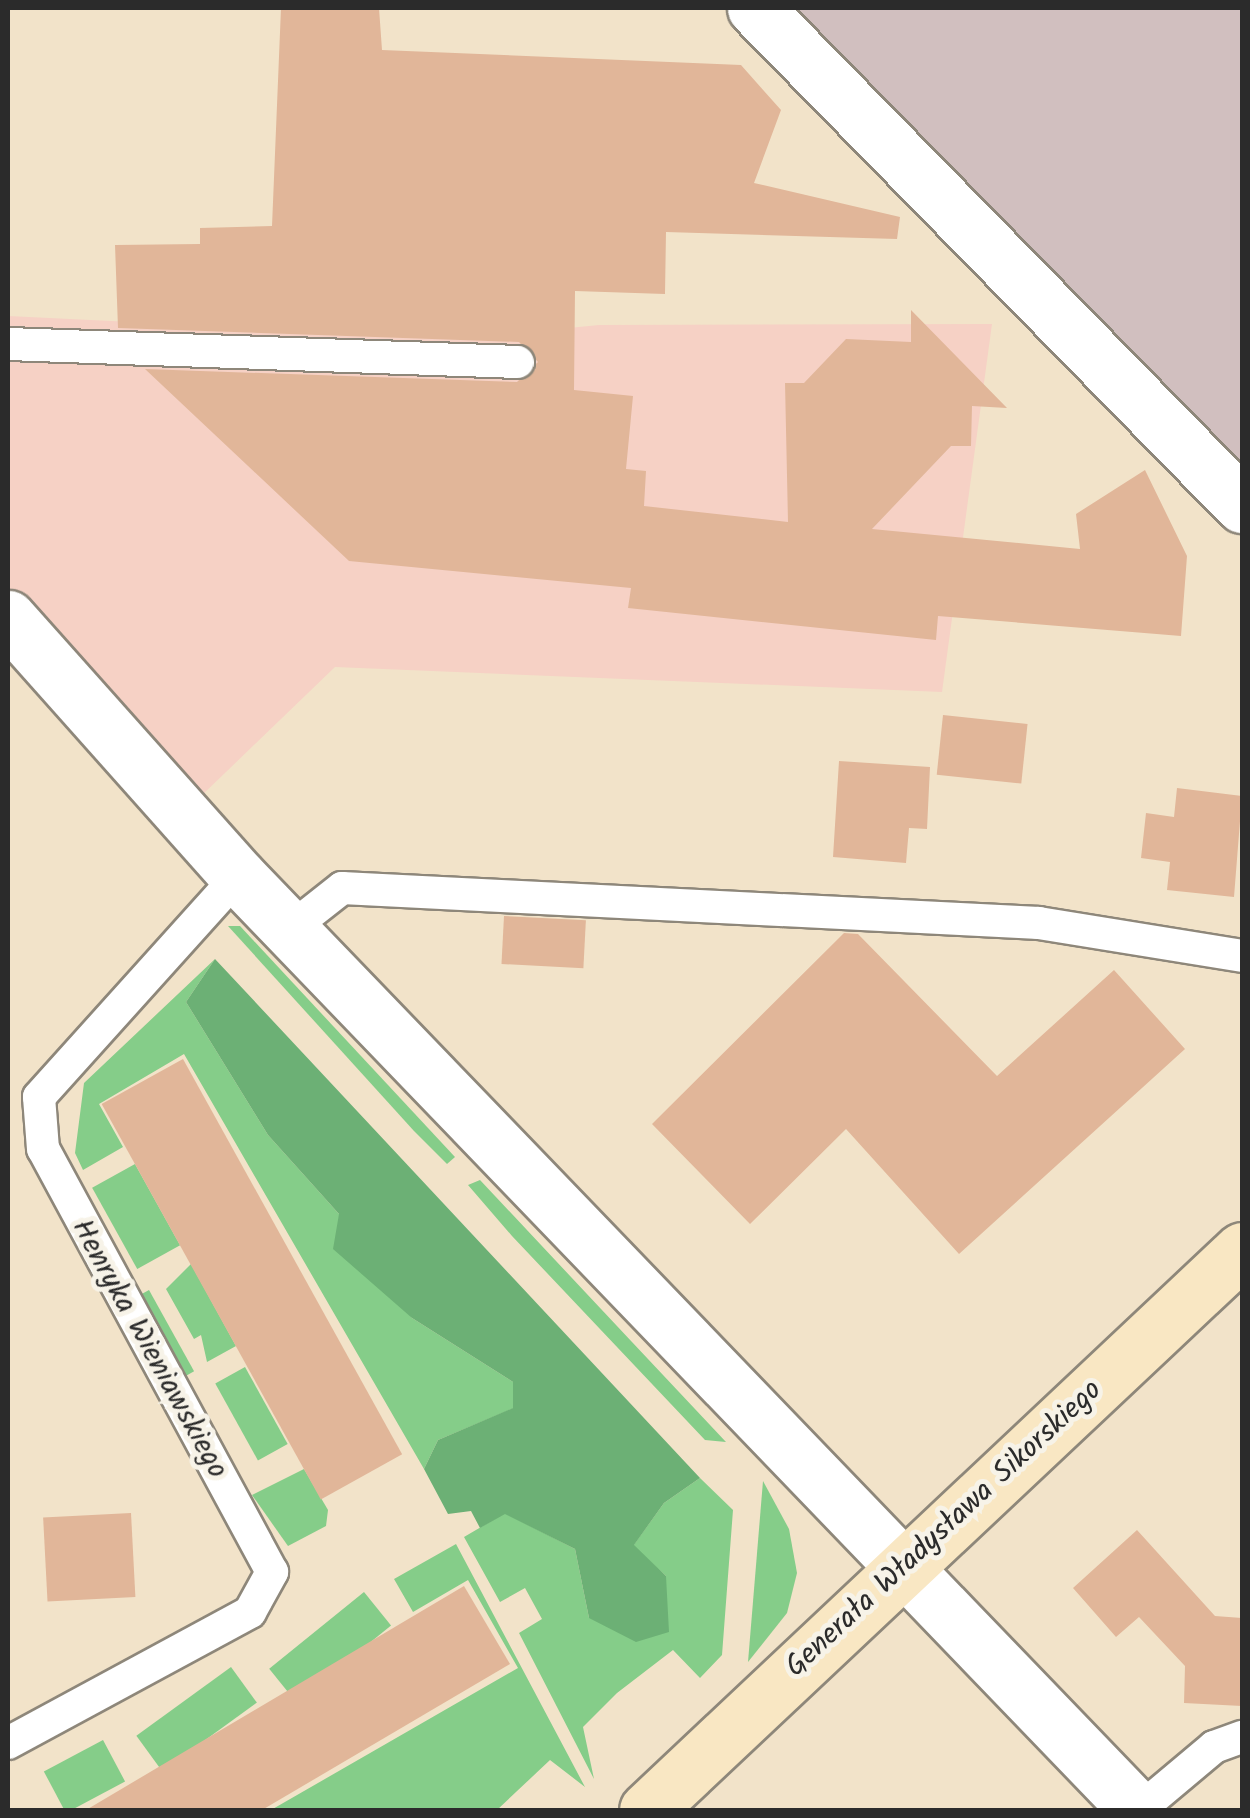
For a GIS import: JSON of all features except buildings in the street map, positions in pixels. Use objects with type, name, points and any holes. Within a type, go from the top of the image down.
[{"type":"street","points":[[754,8],[1242,505]]},
{"type":"street","points":[[8,618],[238,876],[295,925],[903,1570],[1138,1810]]},
{"type":"street","name":"Generała Władysława Sikorskiego","points":[[647,1810],[1242,1250]]},
{"type":"lane","points":[[8,344],[518,362]]},
{"type":"lane","name":"Henryka Wieniawskiego","points":[[8,1743],[250,1612],[272,1572],[42,1149],[39,1098],[238,876]]},
{"type":"lane","points":[[295,925],[342,888],[382,889],[1040,923],[1242,956]]},
{"type":"lane","points":[[1138,1810],[1214,1747],[1242,1737]]},
{"type":"shaded area","points":[[788,8],[1242,8],[1242,463],[859,75]]},
{"type":"shaded area","points":[[8,316],[466,338],[599,325],[992,324],[942,692],[335,667],[199,798],[8,593]]},
{"type":"green space","points":[[228,926],[240,926],[455,1157],[447,1164],[414,1131]]},
{"type":"green space","points":[[215,959],[186,1002],[268,1135],[339,1214],[412,1318],[513,1382],[514,1408],[438,1440],[424,1469],[184,1054],[99,1104],[123,1147],[83,1170],[75,1153],[84,1083]]},
{"type":"green space","points":[[215,959],[700,1478],[664,1503],[634,1545],[666,1576],[669,1632],[636,1642],[589,1618],[575,1549],[505,1514],[480,1528],[471,1511],[448,1514],[424,1469],[438,1440],[513,1408],[513,1382],[412,1318],[333,1249],[339,1214],[268,1135],[186,1002]]},
{"type":"green space","points":[[135,1164],[180,1245],[137,1269],[92,1188]]},
{"type":"green space","points":[[480,1180],[726,1442],[705,1440],[512,1236],[468,1185]]},
{"type":"green space","points":[[191,1264],[236,1346],[207,1362],[201,1335],[194,1339],[166,1289]]},
{"type":"green space","points":[[149,1290],[194,1371],[183,1378],[138,1296]]},
{"type":"green space","points":[[245,1367],[288,1444],[258,1460],[215,1383]]},
{"type":"green space","points":[[304,1469],[328,1510],[326,1526],[288,1546],[252,1495]]},
{"type":"green space","points":[[700,1478],[733,1510],[722,1655],[700,1678],[673,1650],[617,1693],[583,1727],[594,1779],[519,1633],[542,1619],[525,1588],[500,1602],[464,1537],[505,1513],[575,1549],[589,1618],[666,1576],[633,1546],[664,1503]]},
{"type":"green space","points":[[763,1481],[789,1529],[797,1573],[787,1613],[748,1662]]},
{"type":"green space","points":[[456,1544],[585,1787],[550,1760],[497,1810],[271,1810],[518,1668],[468,1580],[413,1612],[394,1579]]},
{"type":"green space","points":[[364,1592],[391,1625],[296,1702],[269,1669]]},
{"type":"green space","points":[[231,1667],[257,1703],[162,1771],[136,1736]]},
{"type":"green space","points":[[103,1740],[125,1781],[71,1810],[64,1810],[44,1771]]}]
